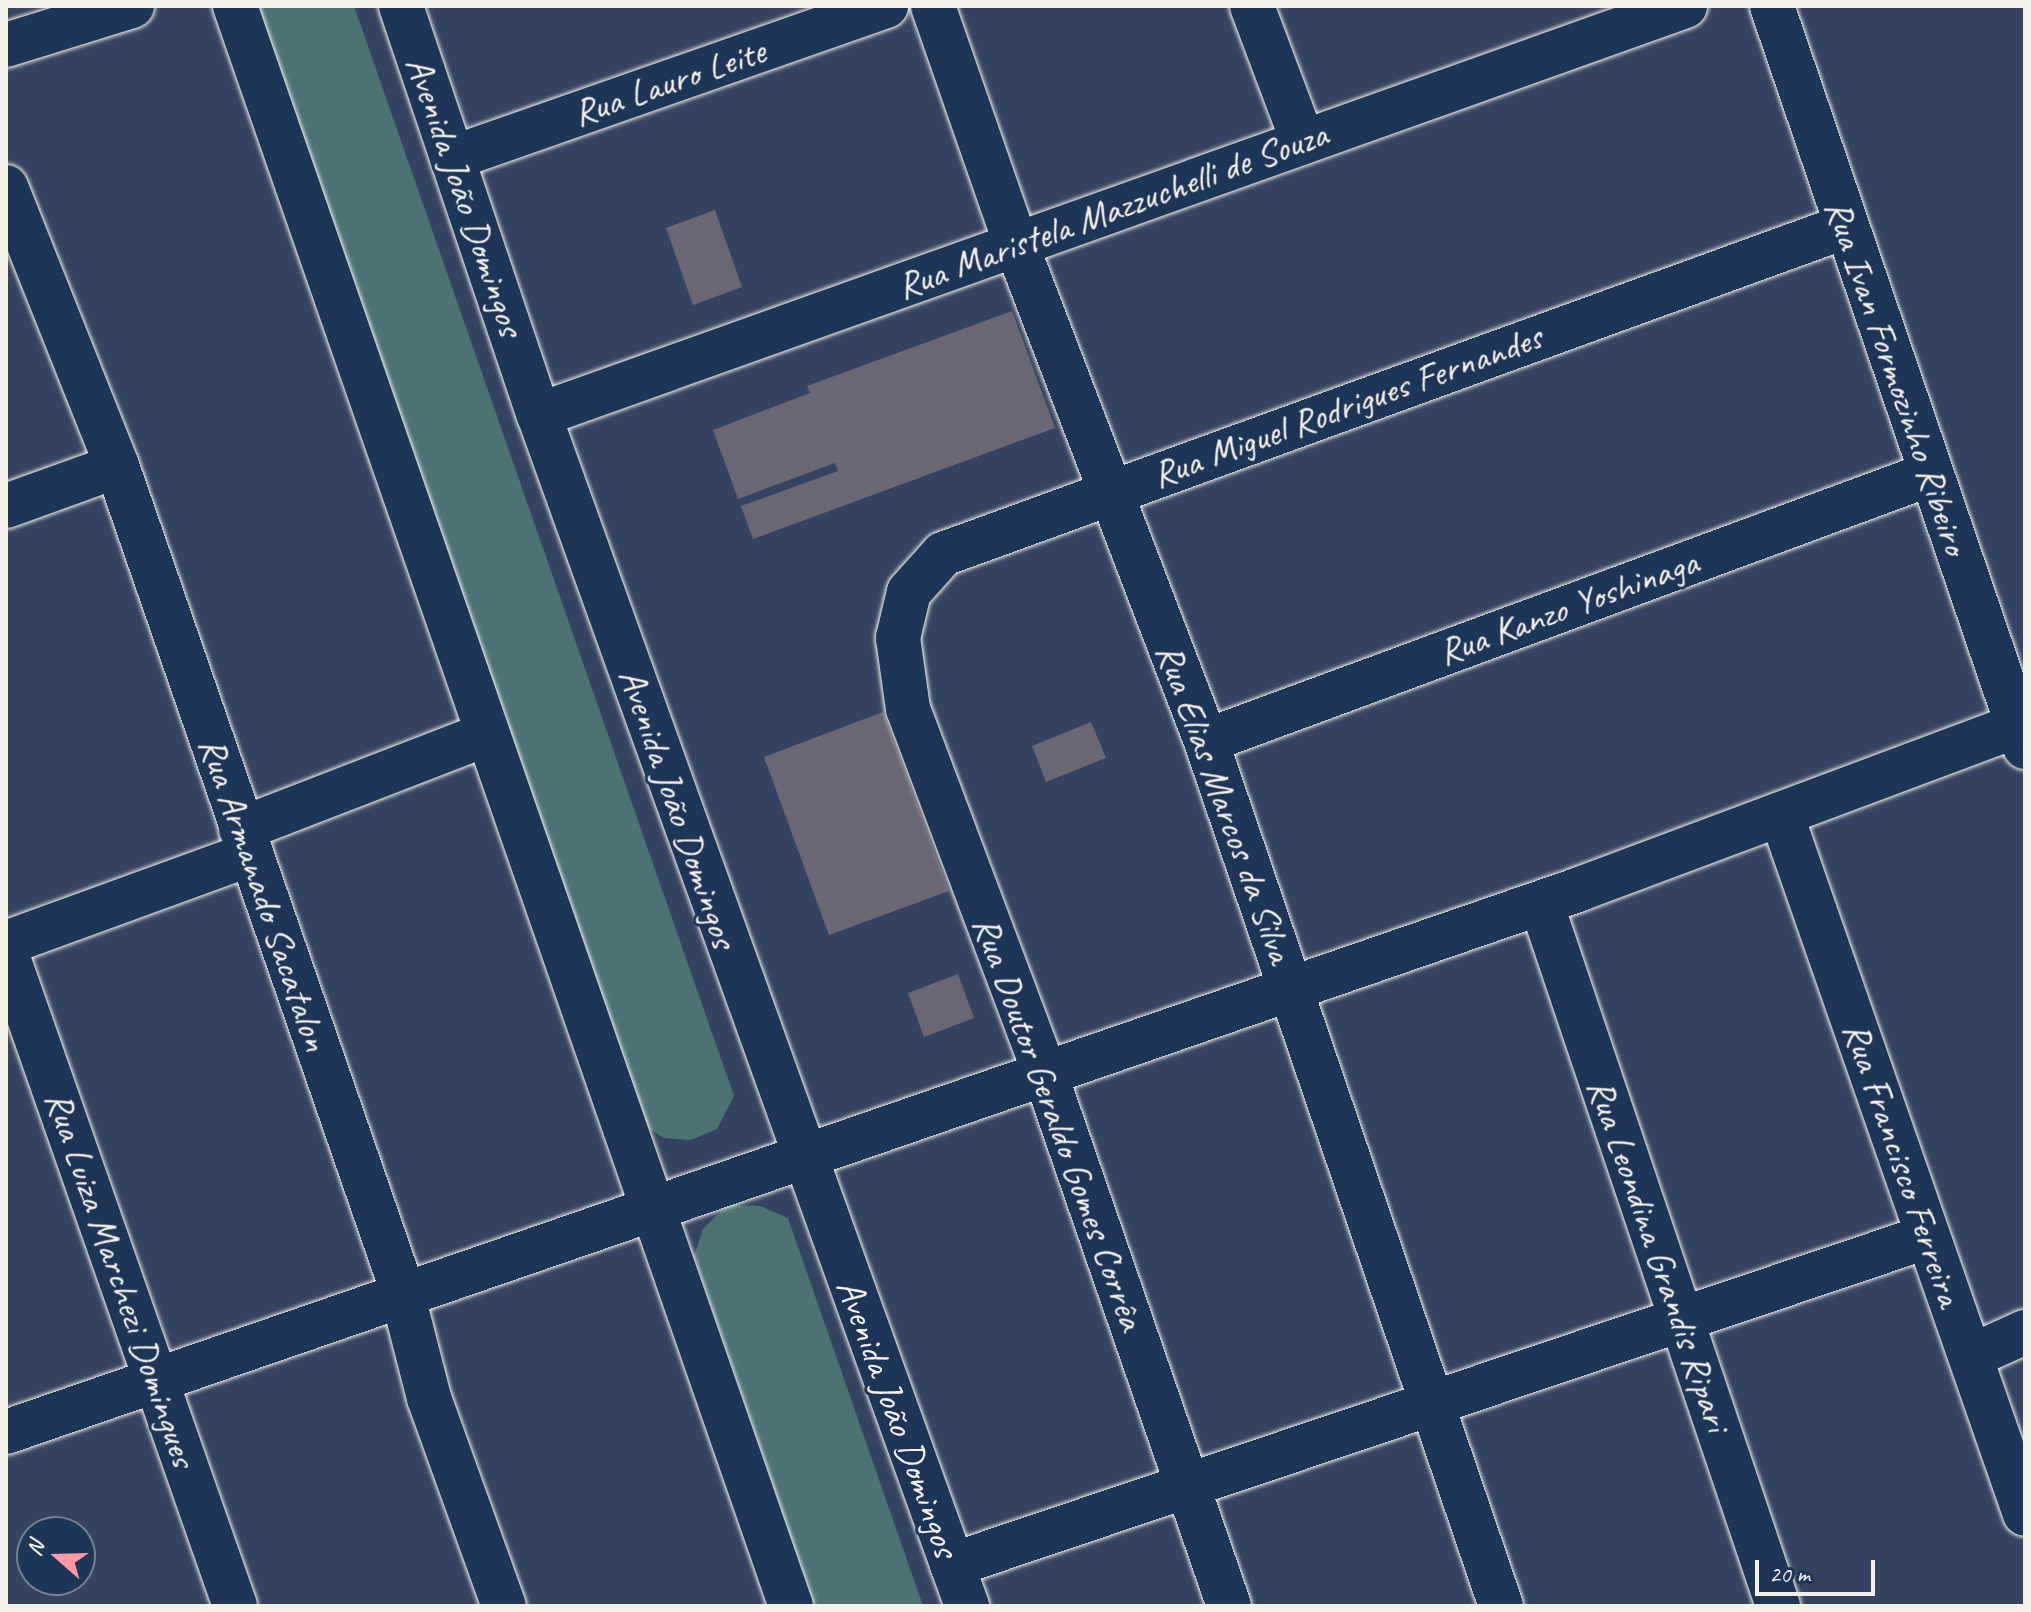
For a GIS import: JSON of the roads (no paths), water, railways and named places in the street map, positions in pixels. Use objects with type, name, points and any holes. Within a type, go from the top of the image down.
[{"type":"street","points":[[6,45],[132,6]]},
{"type":"street","points":[[235,6],[791,1606]]},
{"type":"street","name":"Avenida João Domingos","points":[[401,6],[539,415],[803,1159],[967,1606]]},
{"type":"street","name":"Rua Lauro Leite","points":[[452,158],[886,6]]},
{"type":"street","name":"Rua Elias Marcos da Silva","points":[[933,6],[1016,244],[1206,741],[1501,1606]]},
{"type":"street","points":[[1252,6],[1303,142]]},
{"type":"street","name":"Rua Maristela Mazzuchelli de Souza","points":[[539,415],[1685,6]]},
{"type":"street","name":"Rua Ivan Formozinho Ribeiro","points":[[1772,6],[1844,227],[2022,736]]},
{"type":"street","name":"Rua Armanado Sacatalon","points":[[6,187],[117,466],[401,1297],[429,1398],[504,1606]]},
{"type":"street","name":"Rua Miguel Rodrigues Fernandes","points":[[898,638],[909,592],[943,554],[1844,227]]},
{"type":"street","points":[[6,506],[117,466]]},
{"type":"street","name":"Rua Kanzo Yoshinaga","points":[[1206,741],[1930,474]]},
{"type":"street","name":"Rua Doutor Geraldo Gomes Corrêa","points":[[898,638],[908,709],[1046,1076],[1229,1606]]},
{"type":"street","points":[[6,943],[487,734]]},
{"type":"street","points":[[6,1432],[1046,1076],[1541,903],[1781,814],[2022,736]]},
{"type":"street","name":"Rua Francisco Ferreira","points":[[1781,814],[2025,1514]]},
{"type":"street","name":"Rua Leondina Grandis Ripari","points":[[1541,903],[1778,1606]]},
{"type":"street","name":"Rua Luiza Marchezi Domingues","points":[[6,952],[235,1606]]},
{"type":"street","points":[[952,1565],[1926,1237]]},
{"type":"street","points":[[1972,1356],[2025,1332]]}]
